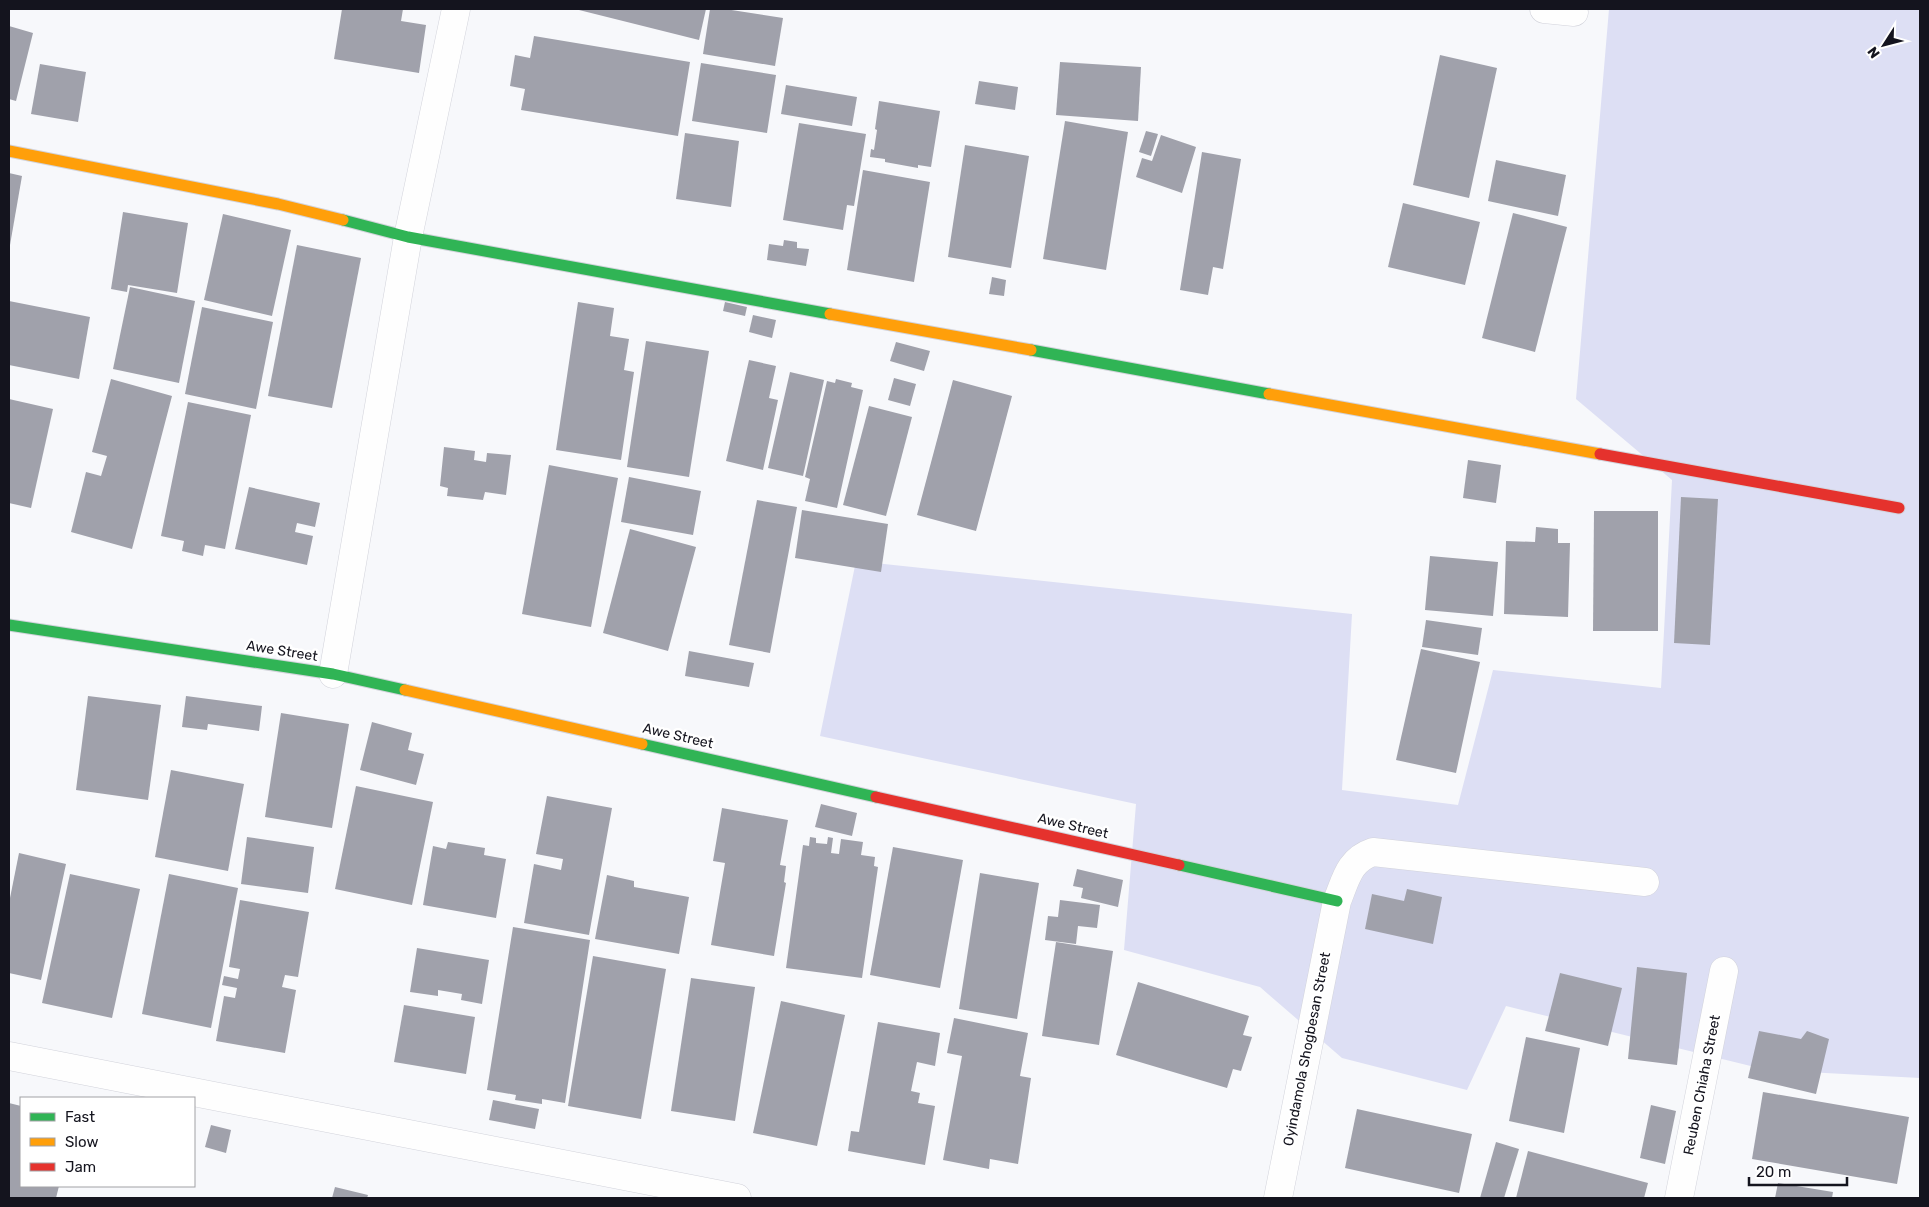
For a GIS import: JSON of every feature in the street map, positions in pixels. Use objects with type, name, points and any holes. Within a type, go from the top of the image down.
[{"type":"street","points":[[333,674],[408,237],[456,9]]},
{"type":"street","points":[[1544,9],[1574,12]]},
{"type":"street","points":[[9,151],[278,204],[408,237],[1899,508]]},
{"type":"street","name":"Awe Street","points":[[9,625],[333,674],[1337,901]]},
{"type":"street","name":"Oyindamola Shogbesan Street","points":[[1278,1198],[1337,901],[1351,866],[1361,856],[1373,852],[1646,882]]},
{"type":"street","name":"Reuben Chiaha Street","points":[[1679,1198],[1724,971]]},
{"type":"street","points":[[9,1056],[737,1198]]},
{"type":"shaded area","points":[[1609,9],[1920,9],[1920,1078],[1767,1070],[1506,1006],[1467,1090],[1342,1058],[1260,987],[1124,950],[1136,804],[820,736],[856,561],[1352,614],[1342,790],[1458,805],[1493,670],[1661,688],[1672,480],[1576,399]]},
{"type":"building","points":[[342,9],[403,9],[401,21],[426,25],[419,73],[334,59]]},
{"type":"building","points":[[575,9],[706,9],[699,40]]},
{"type":"building","points":[[710,9],[725,9],[783,18],[775,66],[703,54]]},
{"type":"building","points":[[9,26],[33,33],[16,101],[9,99]]},
{"type":"building","points":[[534,36],[690,62],[678,136],[521,110],[525,89],[510,86],[515,55],[530,58]]},
{"type":"building","points":[[1440,55],[1497,68],[1469,198],[1413,185]]},
{"type":"building","points":[[1060,62],[1141,67],[1138,121],[1056,115]]},
{"type":"building","points":[[701,63],[776,75],[767,133],[692,121]]},
{"type":"building","points":[[40,64],[86,72],[78,122],[31,114]]},
{"type":"building","points":[[979,81],[1018,87],[1015,110],[975,104]]},
{"type":"building","points":[[786,85],[857,97],[852,126],[781,114]]},
{"type":"building","points":[[879,101],[940,111],[931,167],[918,165],[918,168],[885,162],[885,159],[870,157],[871,149],[874,150]]},
{"type":"building","points":[[1065,121],[1128,132],[1106,270],[1043,259]]},
{"type":"building","points":[[799,123],[866,134],[854,206],[847,205],[843,230],[783,220]]},
{"type":"building","points":[[1146,131],[1158,134],[1151,156],[1139,152]]},
{"type":"building","points":[[685,133],[739,141],[731,207],[676,199]]},
{"type":"building","points":[[1161,135],[1196,147],[1182,193],[1136,177],[1142,158],[1152,161]]},
{"type":"building","points":[[965,145],[1029,156],[1011,268],[948,257]]},
{"type":"building","points":[[1202,152],[1241,159],[1223,269],[1213,267],[1208,295],[1180,290]]},
{"type":"building","points":[[1496,160],[1566,175],[1558,216],[1488,201]]},
{"type":"building","points":[[863,170],[930,182],[914,282],[847,270]]},
{"type":"building","points":[[9,173],[22,176],[10,245],[9,245]]},
{"type":"building","points":[[1403,203],[1480,222],[1465,285],[1388,267]]},
{"type":"building","points":[[123,212],[188,223],[177,293],[128,285],[127,292],[111,289]]},
{"type":"building","points":[[1513,213],[1567,227],[1535,352],[1482,338]]},
{"type":"building","points":[[223,214],[291,230],[272,316],[204,300]]},
{"type":"building","points":[[784,240],[797,242],[797,248],[809,249],[806,266],[767,260],[769,244],[783,246]]},
{"type":"building","points":[[297,245],[361,258],[332,408],[268,396]]},
{"type":"building","points":[[992,277],[1006,280],[1004,296],[989,294]]},
{"type":"building","points":[[130,287],[195,301],[179,383],[113,369]]},
{"type":"building","points":[[9,301],[90,317],[79,379],[9,365]]},
{"type":"building","points":[[578,302],[614,308],[610,336],[629,339],[624,370],[634,372],[621,460],[556,450]]},
{"type":"building","points":[[725,302],[747,307],[745,316],[723,311]]},
{"type":"building","points":[[202,307],[273,322],[256,409],[185,394]]},
{"type":"building","points":[[753,315],[776,320],[772,338],[749,332]]},
{"type":"building","points":[[646,341],[709,351],[689,477],[627,467]]},
{"type":"building","points":[[896,342],[930,351],[924,371],[890,361]]},
{"type":"building","points":[[749,360],[776,366],[769,398],[778,400],[763,470],[726,461]]},
{"type":"building","points":[[790,372],[824,380],[803,476],[768,468]]},
{"type":"building","points":[[894,378],[916,384],[910,406],[888,400]]},
{"type":"building","points":[[111,379],[172,396],[132,549],[71,532],[86,472],[101,476],[107,456],[92,452]]},
{"type":"building","points":[[836,379],[852,383],[851,387],[863,390],[837,508],[805,501],[810,479],[805,477],[827,381],[835,383]]},
{"type":"building","points":[[953,380],[1012,396],[976,531],[917,515]]},
{"type":"building","points":[[9,399],[53,409],[31,508],[9,503]]},
{"type":"building","points":[[188,402],[251,415],[225,549],[205,545],[203,556],[182,551],[184,541],[161,536]]},
{"type":"building","points":[[869,406],[912,417],[886,516],[843,505]]},
{"type":"building","points":[[444,447],[475,451],[474,460],[486,462],[487,453],[511,455],[506,495],[485,492],[483,500],[447,496],[448,488],[440,486]]},
{"type":"building","points":[[1468,460],[1501,465],[1496,503],[1463,498]]},
{"type":"building","points":[[549,465],[618,478],[591,627],[522,614]]},
{"type":"building","points":[[629,477],[701,491],[693,535],[621,522]]},
{"type":"building","points":[[249,487],[320,503],[315,527],[297,523],[295,532],[313,536],[307,565],[235,549]]},
{"type":"building","points":[[1681,497],[1718,499],[1710,645],[1674,643]]},
{"type":"building","points":[[757,500],[797,507],[770,653],[729,645]]},
{"type":"building","points":[[802,510],[888,524],[881,572],[795,558]]},
{"type":"building","points":[[1594,511],[1658,511],[1658,631],[1593,631]]},
{"type":"building","points":[[1536,527],[1558,529],[1558,543],[1570,543],[1568,617],[1504,614],[1506,541],[1535,542]]},
{"type":"building","points":[[630,529],[696,547],[668,651],[603,633]]},
{"type":"building","points":[[1430,556],[1498,562],[1493,616],[1425,610]]},
{"type":"building","points":[[1426,620],[1482,628],[1478,655],[1422,647]]},
{"type":"building","points":[[1421,649],[1480,662],[1456,773],[1396,760]]},
{"type":"building","points":[[689,651],[754,663],[749,687],[685,676]]},
{"type":"building","points":[[88,696],[161,705],[148,800],[76,790]]},
{"type":"building","points":[[186,696],[262,706],[259,731],[208,724],[207,730],[182,727]]},
{"type":"building","points":[[281,713],[349,724],[332,828],[265,817]]},
{"type":"building","points":[[372,722],[412,733],[408,750],[424,754],[416,785],[360,770]]},
{"type":"building","points":[[171,770],[244,784],[228,871],[155,857]]},
{"type":"building","points":[[356,786],[433,802],[412,905],[335,889]]},
{"type":"building","points":[[547,796],[612,808],[589,935],[524,923],[534,864],[561,870],[563,859],[536,854]]},
{"type":"building","points":[[821,804],[857,813],[852,836],[815,827]]},
{"type":"building","points":[[722,808],[788,820],[780,865],[786,866],[784,882],[786,883],[774,956],[711,945],[725,863],[713,861]]},
{"type":"building","points":[[247,837],[314,847],[308,893],[241,884]]},
{"type":"building","points":[[810,837],[816,838],[816,843],[827,844],[828,837],[833,838],[831,853],[839,854],[841,839],[863,842],[861,855],[875,857],[874,866],[878,867],[862,978],[786,968],[803,845],[809,846]]},
{"type":"building","points":[[448,842],[485,848],[484,855],[506,859],[496,918],[423,905],[433,846],[446,849]]},
{"type":"building","points":[[893,847],[963,860],[940,988],[870,975]]},
{"type":"building","points":[[19,853],[66,864],[41,980],[9,973],[9,903]]},
{"type":"building","points":[[1077,869],[1123,880],[1118,907],[1081,898],[1083,888],[1073,886]]},
{"type":"building","points":[[980,873],[1039,883],[1017,1019],[959,1009]]},
{"type":"building","points":[[70,874],[140,889],[112,1018],[42,1003]]},
{"type":"building","points":[[169,874],[238,888],[211,1028],[142,1014]]},
{"type":"building","points":[[607,875],[634,881],[634,887],[689,897],[679,954],[595,939]]},
{"type":"building","points":[[1407,889],[1442,897],[1433,944],[1365,929],[1372,894],[1404,901]]},
{"type":"building","points":[[240,900],[309,912],[298,977],[285,975],[282,987],[296,990],[285,1053],[216,1041],[224,996],[235,998],[237,988],[222,985],[224,976],[238,979],[240,969],[229,967]]},
{"type":"building","points":[[1060,900],[1100,905],[1097,928],[1078,926],[1076,944],[1045,940],[1048,916],[1058,917]]},
{"type":"building","points":[[513,927],[590,940],[565,1103],[542,1099],[542,1104],[515,1100],[516,1095],[487,1090]]},
{"type":"building","points":[[1056,942],[1113,951],[1099,1045],[1042,1036]]},
{"type":"building","points":[[417,948],[489,960],[482,1004],[461,1000],[462,994],[438,990],[438,996],[410,992]]},
{"type":"building","points":[[593,956],[666,969],[641,1119],[568,1106]]},
{"type":"building","points":[[1637,967],[1687,973],[1677,1065],[1628,1059]]},
{"type":"building","points":[[1560,973],[1622,988],[1608,1046],[1545,1031]]},
{"type":"building","points":[[691,978],[755,987],[735,1121],[671,1111]]},
{"type":"building","points":[[1138,982],[1249,1016],[1243,1035],[1252,1037],[1241,1071],[1233,1069],[1227,1088],[1116,1055]]},
{"type":"building","points":[[781,1001],[845,1015],[817,1146],[753,1133]]},
{"type":"building","points":[[404,1005],[475,1017],[466,1074],[394,1062]]},
{"type":"building","points":[[954,1018],[1028,1033],[1020,1076],[1031,1078],[1018,1164],[990,1159],[989,1169],[943,1160],[962,1056],[947,1053]]},
{"type":"building","points":[[878,1022],[940,1033],[935,1066],[917,1062],[911,1091],[920,1093],[918,1103],[935,1106],[925,1165],[848,1151],[851,1131],[859,1132]]},
{"type":"building","points":[[1759,1031],[1801,1039],[1807,1031],[1829,1039],[1816,1094],[1748,1078]]},
{"type":"building","points":[[1526,1037],[1580,1048],[1564,1133],[1509,1121]]},
{"type":"building","points":[[1763,1092],[1909,1117],[1897,1184],[1752,1159]]},
{"type":"building","points":[[493,1100],[539,1109],[535,1129],[489,1120]]},
{"type":"building","points":[[9,1103],[20,1106],[20,1187],[59,1187],[56,1198],[9,1198]]},
{"type":"building","points":[[1651,1105],[1676,1111],[1665,1164],[1640,1158]]},
{"type":"building","points":[[1357,1109],[1472,1134],[1459,1193],[1345,1168]]},
{"type":"building","points":[[211,1125],[231,1130],[226,1153],[205,1147]]},
{"type":"building","points":[[1496,1142],[1519,1149],[1504,1198],[1480,1198]]},
{"type":"building","points":[[1528,1151],[1648,1183],[1644,1198],[1516,1198]]},
{"type":"building","points":[[1778,1183],[1833,1192],[1832,1198],[1775,1198]]},
{"type":"building","points":[[335,1187],[368,1195],[367,1198],[332,1198]]},
{"type":"traffic: fast","points":[[343,220],[408,237],[830,314]]},
{"type":"traffic: fast","points":[[1031,350],[1269,394]]},
{"type":"traffic: fast","points":[[9,625],[333,674],[405,690]]},
{"type":"traffic: fast","points":[[642,744],[876,797]]},
{"type":"traffic: fast","points":[[1179,865],[1337,901]]},
{"type":"traffic: slow","points":[[9,151],[278,204],[343,220]]},
{"type":"traffic: slow","points":[[830,314],[1031,350]]},
{"type":"traffic: slow","points":[[1269,394],[1600,454]]},
{"type":"traffic: slow","points":[[405,690],[642,744]]},
{"type":"traffic: jam","points":[[1600,454],[1899,508]]},
{"type":"traffic: jam","points":[[876,797],[1179,865]]}]
